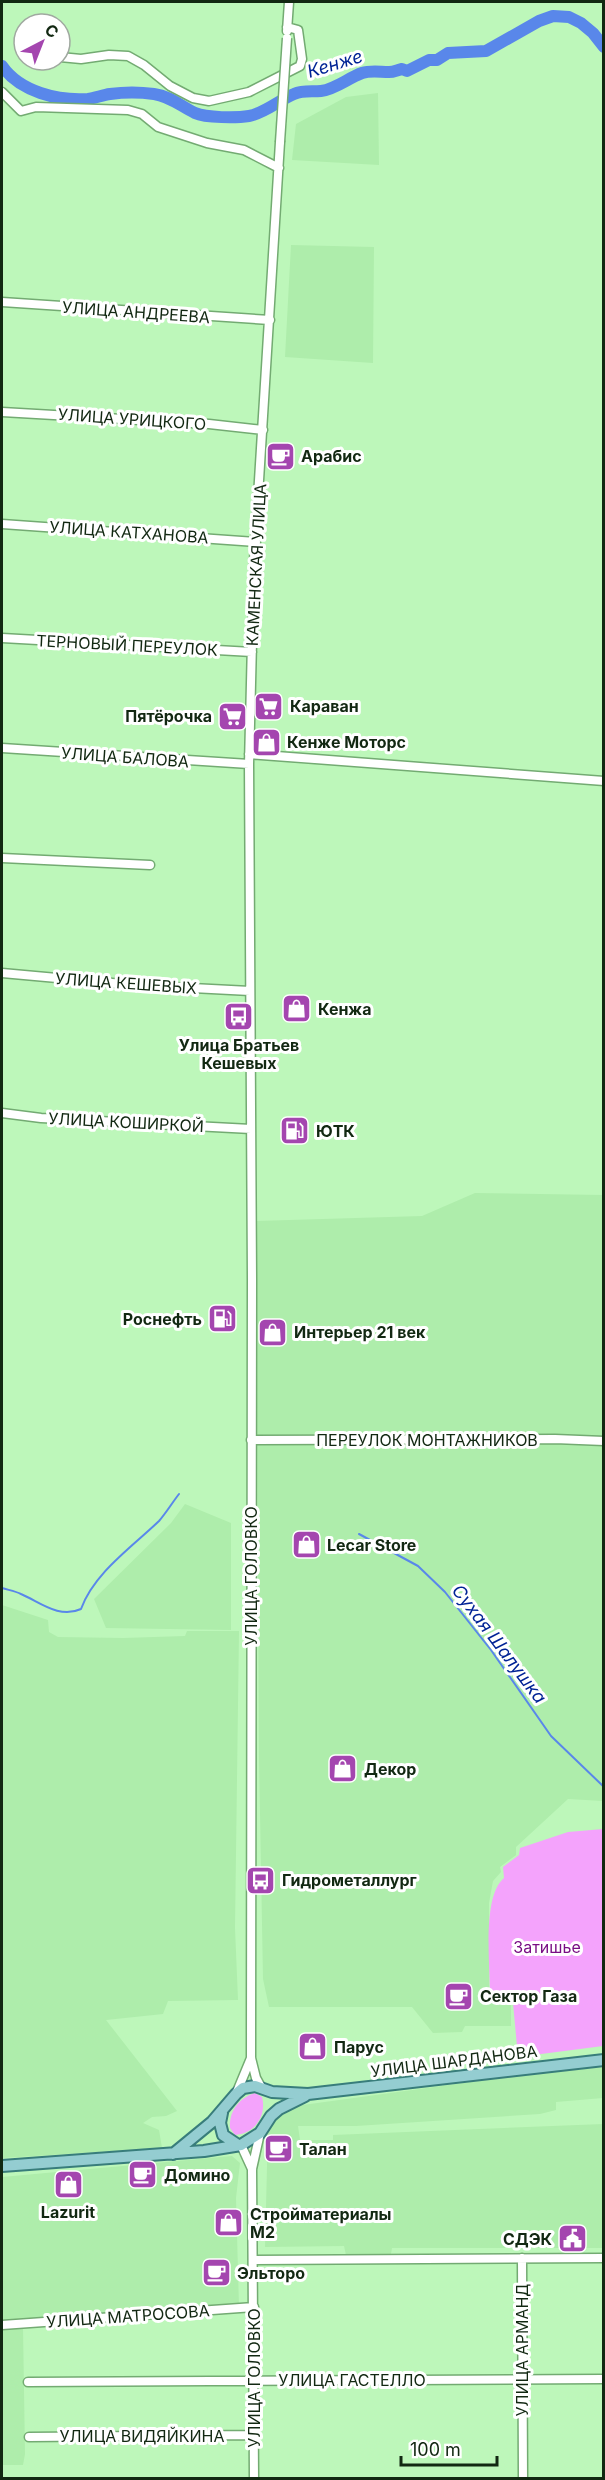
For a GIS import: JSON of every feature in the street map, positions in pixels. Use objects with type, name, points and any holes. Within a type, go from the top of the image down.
[{"type":"main road","name":"УЛИЦА ШАРДАНОВА","points":[[308,2094],[603,2060]]},
{"type":"main road","points":[[172,2154],[222,2112],[236,2094],[250,2086],[308,2094]]},
{"type":"main road","points":[[264,2088],[272,2101],[271,2116]]},
{"type":"main road","points":[[2,2166],[172,2154],[240,2145],[260,2133],[271,2116],[279,2109],[308,2094]]},
{"type":"main road","points":[[222,2112],[220,2123],[223,2135],[240,2145]]},
{"type":"street","name":"КАМЕНСКАЯ УЛИЦА","points":[[250,1094],[249,754],[252,652],[256,542],[289,2]]},
{"type":"street","points":[[72,58],[128,56],[185,94],[200,100],[217,100],[249,92],[300,66],[302,59],[298,30],[287,27]]},
{"type":"street","points":[[2,92],[21,111],[36,107],[103,107],[137,112],[158,127],[207,143],[244,150],[279,168]]},
{"type":"street","name":"УЛИЦА АНДРЕЕВА","points":[[2,302],[270,320]]},
{"type":"street","name":"УЛИЦА УРИЦКОГО","points":[[2,412],[209,424],[263,430]]},
{"type":"street","name":"УЛИЦА КАТХАНОВА","points":[[2,524],[256,542]]},
{"type":"street","name":"ТЕРНОВЫЙ ПЕРЕУЛОК","points":[[2,638],[252,652]]},
{"type":"street","name":"УЛИЦА БАЛОВА","points":[[2,748],[249,764]]},
{"type":"street","points":[[249,754],[603,781]]},
{"type":"street","points":[[2,858],[150,865]]},
{"type":"street","name":"УЛИЦА КЕШЕВЫХ","points":[[2,973],[134,985],[250,991]]},
{"type":"street","name":"УЛИЦА ГОЛОВКО","points":[[250,1094],[251,2058]]},
{"type":"street","name":"УЛИЦА КОШИРКОЙ","points":[[2,1113],[41,1118],[251,1130]]},
{"type":"street","name":"ПЕРЕУЛОК МОНТАЖНИКОВ","points":[[251,1440],[555,1439],[603,1441]]},
{"type":"street","points":[[251,2058],[256,2078],[264,2088]]},
{"type":"street","points":[[236,2094],[251,2058]]},
{"type":"street","points":[[252,2169],[260,2133]]},
{"type":"street","points":[[240,2145],[252,2169]]},
{"type":"street","name":"УЛИЦА ГОЛОВКО","points":[[252,2169],[254,2478]]},
{"type":"street","name":"УЛИЦА АРМАНД","points":[[522,2258],[522,2478]]},
{"type":"street","points":[[253,2260],[603,2258]]},
{"type":"street","name":"УЛИЦА МАТРОСОВА","points":[[2,2325],[254,2307]]},
{"type":"street","name":"УЛИЦА ГАСТЕЛЛО","points":[[28,2382],[603,2379]]},
{"type":"street","name":"УЛИЦА ВИДЯЙКИНА","points":[[29,2437],[255,2434]]},
{"type":"shaded area","points":[[378,93],[379,165],[292,160],[296,124],[346,97]]},
{"type":"shaded area","points":[[291,245],[374,247],[373,363],[285,357]]},
{"type":"shaded area","points":[[475,1193],[603,1195],[603,1801],[568,1799],[516,1847],[516,1855],[500,1867],[501,1872],[493,1881],[489,1903],[489,1993],[511,1992],[511,2026],[465,2026],[462,2032],[433,2033],[412,2007],[269,2007],[263,1979],[259,1757],[256,1221],[422,1216]]},
{"type":"shaded area","points":[[185,1504],[231,1523],[231,1630],[106,1628],[94,1599],[171,1523]]},
{"type":"shaded area","name":"Гидрометаллург","points":[[2,1605],[48,1620],[49,1632],[58,1637],[185,1636],[187,1631],[239,1631],[235,1928],[238,2000],[168,2001],[163,2014],[106,2020],[177,2111],[166,2116],[152,2117],[143,2123],[159,2130],[162,2148],[2,2158]]},
{"type":"shaded area","points":[[603,2067],[603,2098],[556,2102],[556,2110],[540,2114],[356,2126],[298,2126],[300,2140],[333,2140],[333,2135],[603,2124],[603,2248],[392,2248],[391,2254],[346,2255],[344,2246],[265,2247],[268,2126],[288,2107],[500,2078]]},
{"type":"shaded area","points":[[232,2156],[240,2163],[236,2198],[239,2307],[2,2324],[2,2177]]},
{"type":"shaded area","points":[[23,2327],[25,2454],[23,2465],[2,2465],[2,2329]]},
{"type":"green space","name":"Затишье","points":[[603,1829],[603,2046],[518,2057],[512,1992],[490,1993],[490,1915],[497,1887],[504,1878],[503,1867],[519,1855],[520,1848],[568,1832]]},
{"type":"green space","points":[[255,2093],[262,2097],[261,2117],[254,2127],[235,2135],[230,2128],[233,2111],[244,2098]]},
{"type":"waterway","name":"Кенже","points":[[2,66],[19,82],[40,93],[52,96],[88,99],[116,93],[148,93],[165,97],[200,115],[237,117],[261,112],[297,93],[332,88],[365,72],[391,72],[402,69],[407,71],[429,60],[437,60],[448,53],[486,51],[539,21],[553,16],[569,17],[581,23],[604,47]]},
{"type":"waterway","name":"Сухая Шалушка","points":[[2,1588],[19,1593],[57,1611],[73,1612],[81,1609],[104,1572],[159,1521],[179,1494]]},
{"type":"waterway","name":"Сухая Шалушка","points":[[359,1534],[418,1566],[445,1592],[491,1650],[551,1736],[604,1787]]},
{"type":"place","name":"Арабис","points":[[280,456]]},
{"type":"place","name":"Караван","points":[[269,706]]},
{"type":"place","name":"Пятёрочка","points":[[233,716]]},
{"type":"place","name":"Кенже Моторс","points":[[266,742]]},
{"type":"place","name":"Кенжа","points":[[297,1009]]},
{"type":"place","name":"Улица Братьев Кешевых","points":[[239,1017]]},
{"type":"place","name":"ЮТК","points":[[295,1131]]},
{"type":"place","name":"Роснефть","points":[[223,1319]]},
{"type":"place","name":"Интерьер 21 век","points":[[273,1332]]},
{"type":"place","name":"Lecar Store","points":[[306,1545]]},
{"type":"place","name":"Декор","points":[[343,1769]]},
{"type":"place","name":"Гидрометаллург","points":[[261,1880]]},
{"type":"place","name":"Сектор Газа","points":[[459,1996]]},
{"type":"place","name":"Парус","points":[[313,2047]]},
{"type":"place","name":"Талан","points":[[278,2149]]},
{"type":"place","name":"Домино","points":[[143,2175]]},
{"type":"place","name":"Lazurit","points":[[68,2184]]},
{"type":"place","name":"Стройматериалы М2","points":[[229,2223]]},
{"type":"place","name":"СДЭК","points":[[573,2239]]},
{"type":"place","name":"Эльторо","points":[[216,2273]]}]
